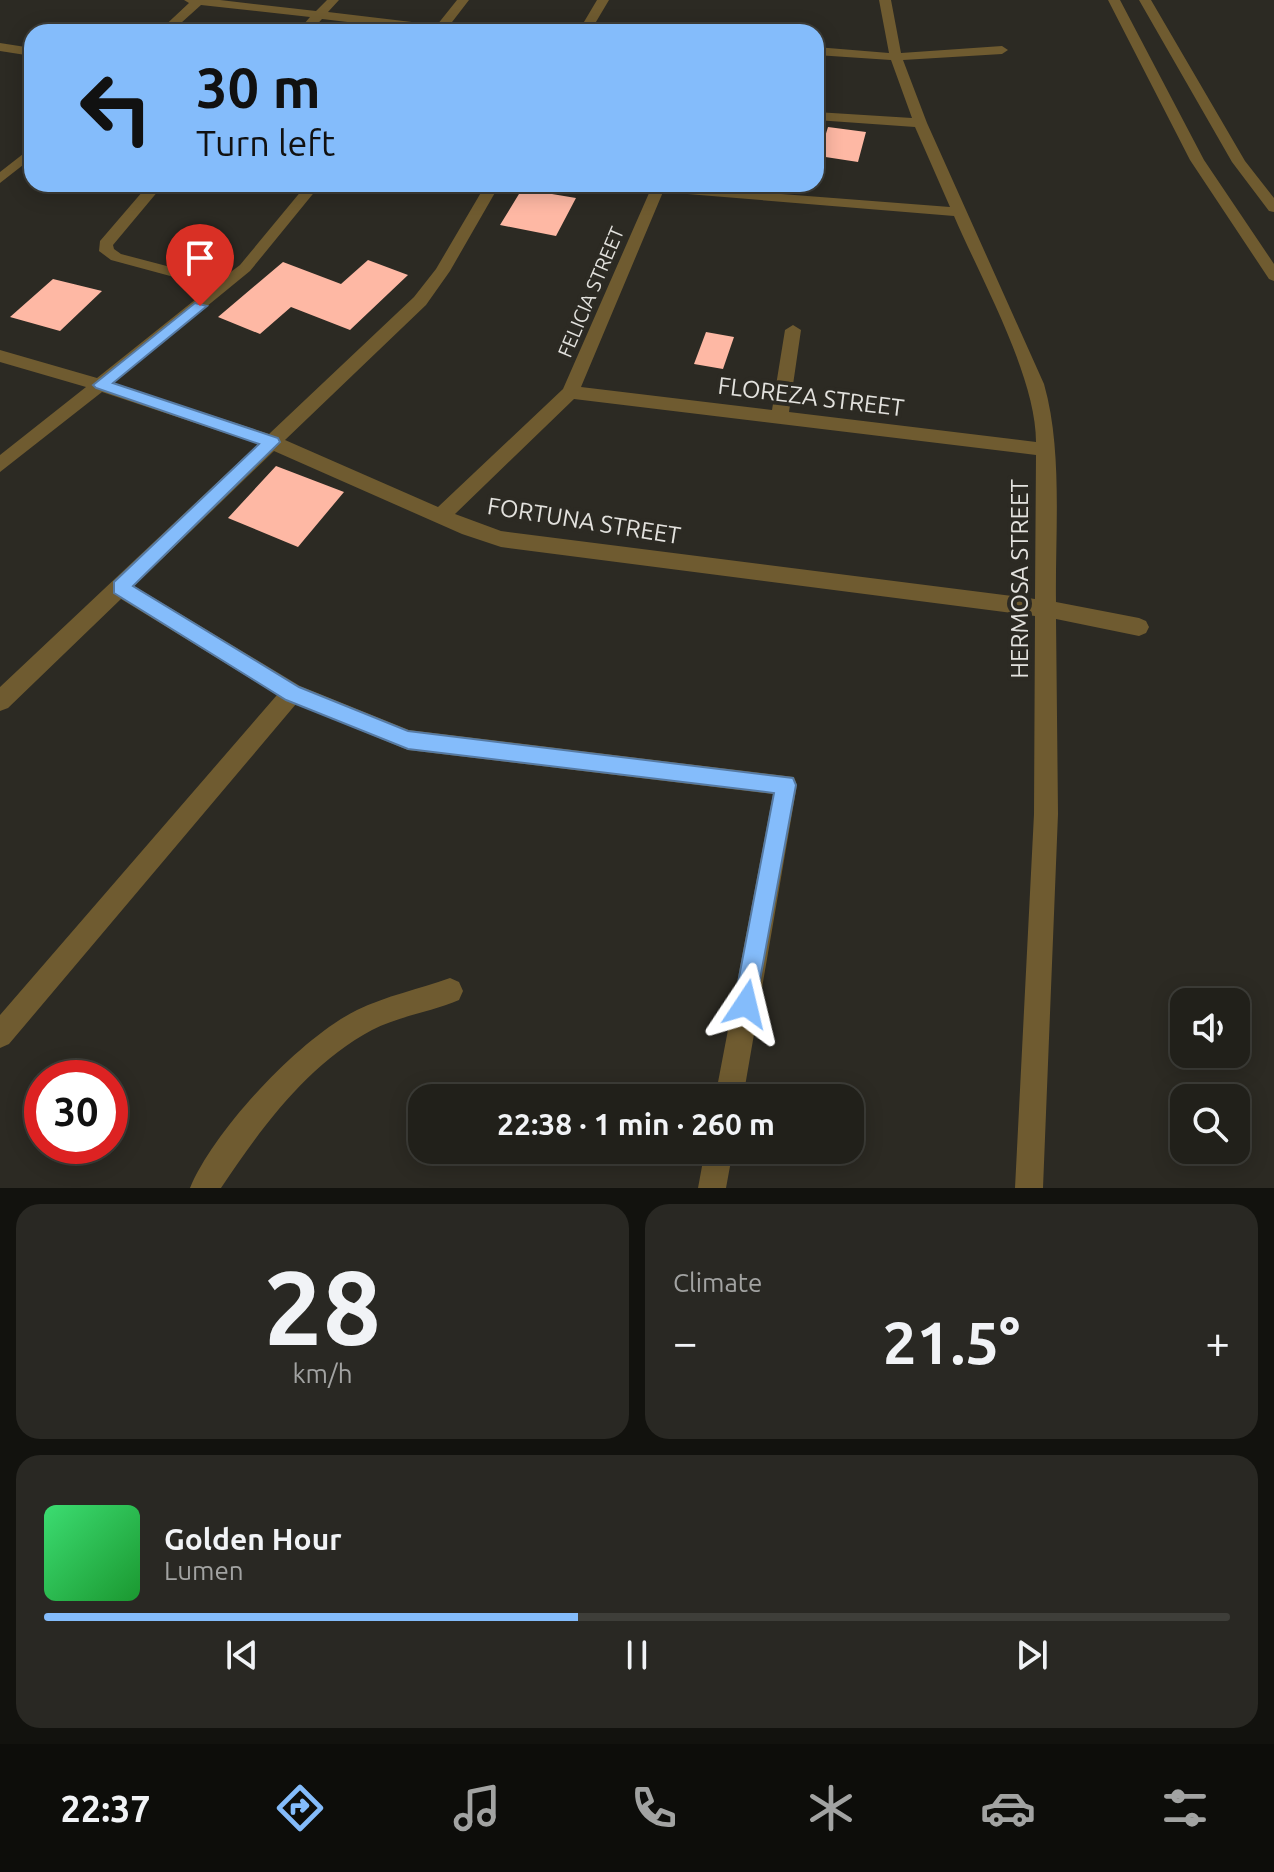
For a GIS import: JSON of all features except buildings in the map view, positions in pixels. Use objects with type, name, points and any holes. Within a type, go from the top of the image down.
[{"type":"street","points":[[190,0],[391,24]]},
{"type":"street","points":[[173,24],[199,0]]},
{"type":"street","points":[[311,24],[333,0]]},
{"type":"street","points":[[444,24],[463,0]]},
{"type":"street","points":[[589,24],[603,0]]},
{"type":"street","name":"HERMOSA STREET","points":[[885,0],[896,57],[920,123],[1036,384],[1045,417],[1046,814],[1029,1188]]},
{"type":"street","points":[[1114,0],[1197,160],[1274,276]]},
{"type":"street","points":[[1145,0],[1239,162],[1274,208]]},
{"type":"street","points":[[0,47],[24,51]]},
{"type":"street","points":[[824,52],[896,57],[1002,50]]},
{"type":"street","points":[[824,117],[920,123]]},
{"type":"street","points":[[0,179],[24,158]]},
{"type":"street","points":[[149,192],[111,233],[105,244],[107,251],[116,257],[224,286]]},
{"type":"street","points":[[0,465],[224,286],[252,260],[307,192]]},
{"type":"street","points":[[0,701],[420,301],[442,271],[488,192]]},
{"type":"street","name":"FELICIA STREET","points":[[441,516],[570,392],[656,192]]},
{"type":"street","name":"FELICIA STREET","points":[[718,192],[958,212]]},
{"type":"street","points":[[780,417],[793,330]]},
{"type":"street","name":"FORTUNA STREET","points":[[0,356],[101,385],[272,442],[501,539],[1046,609],[1139,627]]},
{"type":"street","name":"FLOREZA STREET","points":[[570,392],[1047,450]]},
{"type":"street","points":[[120,588],[292,693],[408,740],[786,785],[732,1084]]},
{"type":"street","points":[[0,1035],[292,693]]},
{"type":"street","points":[[204,1188],[252,1115],[311,1059],[363,1021],[450,991]]},
{"type":"street","points":[[712,1188],[716,1164]]},
{"type":"route","points":[[200,306],[101,385],[272,442],[120,588],[292,693],[354,721],[408,740],[465,750],[786,785],[746,1004]]}]
